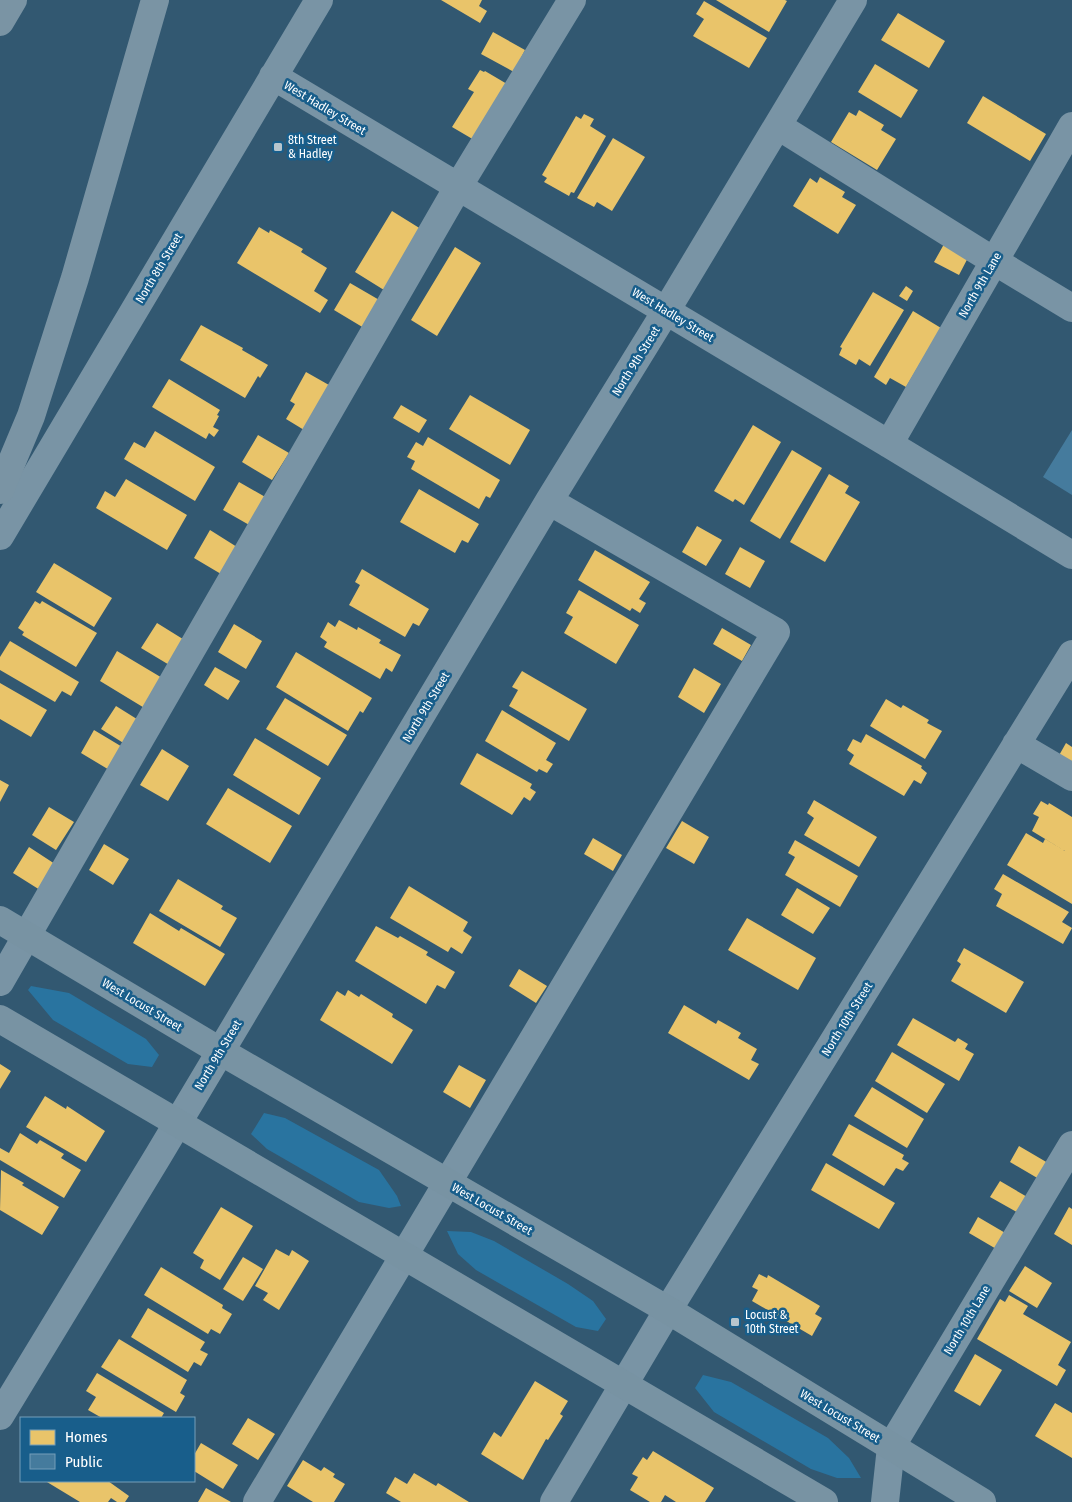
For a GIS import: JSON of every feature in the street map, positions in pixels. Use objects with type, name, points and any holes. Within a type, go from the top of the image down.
[{"type":"highway","points":[[0,22],[13,0]]},
{"type":"highway","points":[[0,490],[31,416],[72,287],[155,0]]},
{"type":"main road","name":"West Locust Street","points":[[0,920],[220,1052],[668,1310],[982,1502]]},
{"type":"main road","points":[[0,1019],[824,1502]]},
{"type":"street","name":"North 8th Street","points":[[0,536],[319,0]]},
{"type":"street","points":[[0,982],[458,187],[572,0]]},
{"type":"street","name":"North 9th Street","points":[[0,1416],[177,1124],[549,500],[666,311],[853,0]]},
{"type":"street","name":"West Hadley Street","points":[[273,76],[1072,555]]},
{"type":"street","points":[[778,126],[1072,308]]},
{"type":"street","name":"North 9th Lane","points":[[889,444],[1072,126]]},
{"type":"street","points":[[257,1502],[776,632],[549,500]]},
{"type":"street","name":"North 10th Street","points":[[554,1502],[668,1310],[1072,654]]},
{"type":"street","points":[[1016,744],[1072,777]]},
{"type":"street","name":"North 10th Lane","points":[[885,1502],[891,1447],[1072,1145]]},
{"type":"shaded area","points":[[31,986],[69,993],[146,1039],[159,1055],[152,1067],[128,1064],[53,1020],[28,990]]},
{"type":"shaded area","points":[[264,1113],[285,1118],[379,1170],[397,1196],[401,1206],[389,1208],[359,1202],[267,1149],[251,1134]]},
{"type":"shaded area","points":[[447,1231],[471,1232],[494,1241],[568,1284],[593,1301],[606,1319],[598,1331],[576,1327],[476,1270],[458,1254]]},
{"type":"shaded area","points":[[703,1375],[731,1382],[828,1438],[849,1458],[861,1478],[837,1478],[811,1469],[714,1412],[695,1388]]},
{"type":"building: Homes","points":[[441,0],[482,0],[479,6],[487,11],[480,23]]},
{"type":"building: Homes","points":[[716,0],[785,0],[787,1],[769,32]]},
{"type":"building: Homes","points":[[704,1],[767,38],[749,68],[693,36],[704,19],[696,14]]},
{"type":"building: Homes","points":[[898,13],[945,41],[929,68],[881,40]]},
{"type":"building: Homes","points":[[493,32],[525,50],[514,72],[481,54]]},
{"type":"building: Homes","points":[[875,64],[918,90],[901,118],[858,92]]},
{"type":"building: Homes","points":[[480,70],[514,88],[481,144],[452,127],[474,92],[468,89]]},
{"type":"building: Homes","points":[[983,96],[1046,134],[1030,161],[967,123]]},
{"type":"building: Homes","points":[[859,110],[884,125],[881,130],[896,139],[877,170],[831,142],[849,112],[856,116]]},
{"type":"building: Homes","points":[[584,114],[594,119],[590,126],[606,136],[574,193],[571,192],[569,196],[544,182],[547,178],[542,175],[576,116],[581,119]]},
{"type":"building: Homes","points":[[613,138],[645,157],[612,211],[597,202],[594,207],[577,198]]},
{"type":"building: Homes","points":[[820,177],[845,192],[842,197],[856,205],[838,234],[793,206],[810,178],[817,183]]},
{"type":"building: Homes","points":[[392,211],[429,234],[392,295],[355,272]]},
{"type":"building: Homes","points":[[259,227],[269,233],[270,230],[303,249],[301,252],[327,268],[314,291],[328,300],[320,313],[237,263]]},
{"type":"building: Homes","points":[[948,237],[972,250],[959,275],[934,262]]},
{"type":"building: Homes","points":[[455,247],[481,263],[437,336],[411,320]]},
{"type":"building: Homes","points":[[350,283],[381,301],[364,328],[334,310]]},
{"type":"building: Homes","points":[[906,286],[913,291],[907,301],[899,296]]},
{"type":"building: Homes","points":[[873,292],[904,310],[870,366],[859,359],[856,365],[839,355],[842,348],[840,347]]},
{"type":"building: Homes","points":[[913,311],[941,328],[906,387],[890,378],[886,385],[874,377]]},
{"type":"building: Homes","points":[[201,325],[243,348],[242,350],[268,365],[260,378],[258,376],[245,398],[180,360]]},
{"type":"building: Homes","points":[[306,372],[336,389],[309,433],[286,419],[295,404],[290,401]]},
{"type":"building: Homes","points":[[169,379],[220,410],[213,427],[219,430],[214,437],[209,433],[206,439],[152,407]]},
{"type":"building: Homes","points":[[470,395],[530,430],[510,465],[449,429]]},
{"type":"building: Homes","points":[[401,405],[427,420],[419,433],[393,418]]},
{"type":"building: Homes","points":[[753,425],[781,442],[744,505],[735,499],[733,502],[714,491]]},
{"type":"building: Homes","points":[[155,431],[215,467],[195,501],[124,459],[134,442],[145,448]]},
{"type":"building: Homes","points":[[258,435],[289,453],[272,480],[242,462]]},
{"type":"building: Homes","points":[[428,437],[500,480],[490,498],[486,496],[479,509],[411,469],[415,461],[407,457],[416,442],[423,446]]},
{"type":"building: Homes","points":[[792,450],[822,468],[780,539],[750,521]]},
{"type":"building: Homes","points":[[829,474],[849,486],[845,493],[860,502],[825,562],[790,542]]},
{"type":"building: Homes","points":[[126,479],[187,515],[167,550],[96,508],[105,491],[115,497]]},
{"type":"building: Homes","points":[[239,482],[267,498],[251,526],[223,510]]},
{"type":"building: Homes","points":[[419,489],[479,524],[468,543],[462,540],[455,553],[400,522]]},
{"type":"building: Homes","points":[[697,526],[722,540],[706,566],[682,552]]},
{"type":"building: Homes","points":[[210,530],[237,547],[221,574],[194,558]]},
{"type":"building: Homes","points":[[740,547],[765,561],[750,588],[725,574]]},
{"type":"building: Homes","points":[[595,550],[650,582],[639,599],[646,603],[640,613],[632,608],[630,611],[578,580]]},
{"type":"building: Homes","points":[[54,563],[112,598],[94,627],[36,592]]},
{"type":"building: Homes","points":[[362,569],[429,609],[419,626],[413,623],[405,637],[349,605],[360,585],[355,582]]},
{"type":"building: Homes","points":[[579,590],[639,625],[616,664],[564,633],[573,617],[566,613]]},
{"type":"building: Homes","points":[[35,601],[40,604],[42,601],[97,633],[76,667],[22,635],[24,632],[18,628]]},
{"type":"building: Homes","points":[[339,620],[357,630],[358,627],[381,640],[379,643],[401,655],[392,672],[386,668],[380,679],[324,647],[327,642],[320,637],[328,622],[335,627]]},
{"type":"building: Homes","points":[[157,623],[186,641],[171,666],[141,648]]},
{"type":"building: Homes","points":[[234,624],[262,641],[246,669],[218,652]]},
{"type":"building: Homes","points":[[722,628],[751,645],[742,661],[713,644]]},
{"type":"building: Homes","points":[[10,641],[79,682],[71,696],[62,691],[55,702],[0,670],[0,657]]},
{"type":"building: Homes","points":[[117,651],[169,682],[151,712],[100,681]]},
{"type":"building: Homes","points":[[296,652],[372,698],[363,713],[360,711],[348,731],[276,687]]},
{"type":"building: Homes","points":[[215,667],[240,681],[228,700],[204,685]]},
{"type":"building: Homes","points":[[694,668],[721,684],[704,713],[678,697]]},
{"type":"building: Homes","points":[[522,671],[587,709],[569,741],[509,706],[518,690],[512,687]]},
{"type":"building: Homes","points":[[0,683],[47,710],[31,737],[0,719]]},
{"type":"building: Homes","points":[[285,698],[347,735],[328,766],[266,729]]},
{"type":"building: Homes","points":[[886,699],[901,708],[903,705],[929,720],[927,723],[942,731],[925,759],[870,726]]},
{"type":"building: Homes","points":[[116,706],[140,721],[125,744],[101,729]]},
{"type":"building: Homes","points":[[502,710],[556,743],[546,760],[553,764],[547,773],[539,769],[537,772],[485,741]]},
{"type":"building: Homes","points":[[94,730],[124,748],[111,771],[81,753]]},
{"type":"building: Homes","points":[[866,734],[922,766],[921,768],[927,773],[921,784],[914,780],[904,796],[849,764],[854,755],[847,750],[853,739],[861,743]]},
{"type":"building: Homes","points":[[255,738],[321,778],[299,815],[233,775]]},
{"type":"building: Homes","points":[[1066,743],[1072,747],[1072,768],[1057,759]]},
{"type":"building: Homes","points":[[162,749],[189,766],[168,801],[140,785]]},
{"type":"building: Homes","points":[[477,753],[532,784],[530,788],[536,792],[530,801],[524,797],[512,815],[460,784]]},
{"type":"building: Homes","points":[[0,780],[9,785],[0,802]]},
{"type":"building: Homes","points":[[228,788],[292,826],[270,863],[206,824]]},
{"type":"building: Homes","points":[[814,800],[877,837],[859,867],[804,835],[814,818],[807,813]]},
{"type":"building: Homes","points":[[1041,801],[1048,805],[1049,803],[1072,817],[1072,904],[1007,865],[1026,833],[1043,843],[1045,839],[1065,851],[1032,831],[1039,817],[1033,814]]},
{"type":"building: Homes","points":[[49,807],[74,822],[56,850],[32,835]]},
{"type":"building: Homes","points":[[682,821],[709,837],[694,864],[666,848]]},
{"type":"building: Homes","points":[[593,838],[622,855],[613,871],[584,854]]},
{"type":"building: Homes","points":[[795,840],[858,876],[840,907],[785,875],[795,857],[788,853]]},
{"type":"building: Homes","points":[[104,844],[129,859],[113,885],[89,870]]},
{"type":"building: Homes","points":[[29,847],[55,864],[40,890],[13,873]]},
{"type":"building: Homes","points":[[1003,874],[1069,912],[1062,922],[1072,928],[1063,944],[996,906],[1002,894],[994,889]]},
{"type":"building: Homes","points":[[178,879],[223,906],[221,909],[237,918],[220,947],[159,911]]},
{"type":"building: Homes","points":[[409,886],[468,922],[463,931],[472,937],[462,954],[451,947],[448,952],[390,918]]},
{"type":"building: Homes","points":[[797,888],[830,908],[813,934],[781,915]]},
{"type":"building: Homes","points":[[150,913],[179,931],[181,928],[225,954],[205,986],[133,943]]},
{"type":"building: Homes","points":[[747,918],[816,958],[798,990],[728,950]]},
{"type":"building: Homes","points":[[376,926],[398,938],[400,936],[428,952],[426,955],[455,972],[445,989],[437,985],[426,1004],[355,961]]},
{"type":"building: Homes","points":[[964,948],[1024,982],[1006,1013],[951,981],[961,964],[957,961]]},
{"type":"building: Homes","points":[[519,969],[547,986],[536,1003],[509,986]]},
{"type":"building: Homes","points":[[348,990],[359,997],[361,994],[393,1014],[392,1017],[413,1030],[392,1064],[320,1020],[337,991],[345,996]]},
{"type":"building: Homes","points":[[684,1005],[716,1024],[718,1020],[741,1033],[738,1038],[757,1049],[751,1060],[759,1064],[749,1080],[668,1033]]},
{"type":"building: Homes","points":[[913,1018],[955,1042],[958,1038],[968,1044],[965,1049],[974,1054],[959,1081],[897,1045]]},
{"type":"building: Homes","points":[[892,1052],[945,1084],[927,1113],[875,1081]]},
{"type":"building: Homes","points":[[0,1064],[11,1071],[0,1089]]},
{"type":"building: Homes","points":[[459,1065],[486,1080],[470,1108],[443,1092]]},
{"type":"building: Homes","points":[[872,1087],[924,1119],[907,1148],[854,1116]]},
{"type":"building: Homes","points":[[45,1096],[66,1109],[67,1106],[105,1131],[86,1162],[26,1127]]},
{"type":"building: Homes","points":[[849,1124],[904,1155],[902,1159],[909,1163],[903,1171],[896,1168],[884,1186],[832,1155]]},
{"type":"building: Homes","points":[[20,1133],[37,1144],[40,1140],[64,1154],[61,1158],[81,1170],[64,1198],[0,1160],[0,1148],[9,1153]]},
{"type":"building: Homes","points":[[1019,1146],[1048,1163],[1039,1179],[1010,1162]]},
{"type":"building: Homes","points":[[826,1163],[895,1203],[879,1229],[811,1190]]},
{"type":"building: Homes","points":[[1,1170],[59,1207],[42,1235],[0,1210]]},
{"type":"building: Homes","points":[[1000,1181],[1029,1198],[1020,1214],[990,1197]]},
{"type":"building: Homes","points":[[221,1207],[253,1226],[220,1280],[200,1268],[204,1260],[193,1253]]},
{"type":"building: Homes","points":[[1069,1207],[1072,1209],[1072,1245],[1054,1234]]},
{"type":"building: Homes","points":[[978,1217],[1007,1234],[998,1250],[969,1233]]},
{"type":"building: Homes","points":[[276,1249],[289,1256],[292,1250],[309,1261],[279,1310],[263,1300],[268,1293],[255,1286]]},
{"type":"building: Homes","points":[[243,1257],[263,1269],[243,1301],[223,1289]]},
{"type":"building: Homes","points":[[1025,1266],[1052,1283],[1037,1308],[1009,1291]]},
{"type":"building: Homes","points":[[161,1267],[223,1305],[222,1308],[232,1314],[220,1334],[211,1329],[208,1334],[144,1295]]},
{"type":"building: Homes","points":[[759,1274],[767,1278],[768,1275],[820,1306],[815,1314],[822,1318],[812,1336],[752,1301],[758,1290],[752,1287]]},
{"type":"building: Homes","points":[[1009,1295],[1028,1306],[1023,1314],[1071,1342],[1058,1365],[1066,1370],[1057,1386],[977,1339],[1000,1299],[1005,1302]]},
{"type":"building: Homes","points":[[148,1308],[205,1342],[200,1350],[208,1354],[201,1366],[194,1362],[188,1372],[131,1337]]},
{"type":"building: Homes","points":[[119,1339],[187,1380],[180,1393],[185,1396],[176,1412],[101,1367]]},
{"type":"building: Homes","points":[[975,1354],[1002,1370],[980,1406],[954,1391]]},
{"type":"building: Homes","points":[[97,1373],[164,1413],[162,1417],[100,1417],[88,1410],[96,1397],[86,1391]]},
{"type":"building: Homes","points":[[535,1381],[568,1401],[560,1414],[563,1416],[548,1440],[546,1439],[523,1480],[481,1454],[494,1432],[501,1437]]},
{"type":"building: Homes","points":[[1055,1403],[1072,1413],[1072,1458],[1035,1436]]},
{"type":"building: Homes","points":[[248,1418],[275,1434],[258,1460],[232,1444]]},
{"type":"building: Homes","points":[[201,1443],[238,1465],[223,1489],[195,1472],[195,1453]]},
{"type":"building: Homes","points":[[653,1451],[714,1488],[705,1502],[676,1502],[665,1495],[661,1502],[650,1502],[630,1490],[638,1477],[632,1474],[643,1457],[647,1460]]},
{"type":"building: Homes","points":[[303,1460],[321,1471],[324,1467],[335,1474],[333,1477],[345,1484],[334,1502],[313,1502],[287,1486]]},
{"type":"building: Homes","points":[[414,1473],[436,1486],[438,1483],[469,1502],[401,1502],[386,1493],[395,1477],[407,1484]]},
{"type":"building: Homes","points":[[47,1482],[109,1482],[129,1496],[125,1502],[117,1502],[111,1498],[108,1502],[80,1502]]},
{"type":"building: Homes","points":[[206,1488],[231,1502],[198,1502]]},
{"type":"building: Public","points":[[1072,430],[1072,495],[1043,477]]},
{"type":"place","name":"8th Street & Hadley","points":[[278,147]]},
{"type":"place","name":"Locust & 10th Street","points":[[735,1322]]}]
